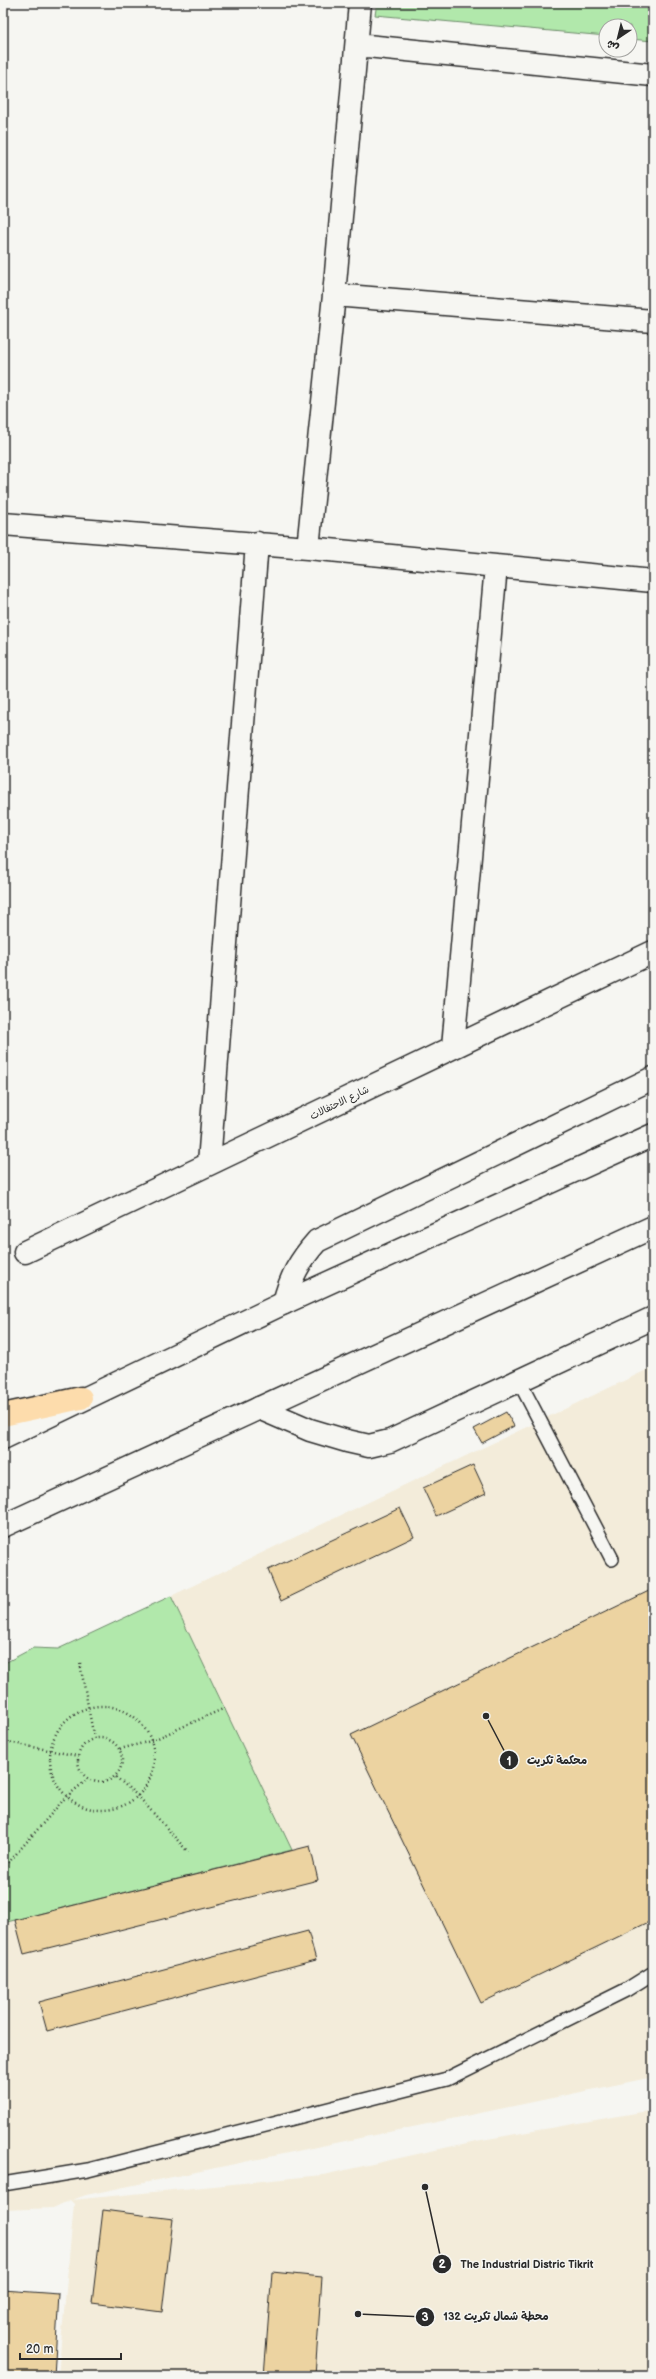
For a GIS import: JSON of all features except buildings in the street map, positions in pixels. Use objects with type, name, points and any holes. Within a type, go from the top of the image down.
[{"type":"main road","points":[[3,1414],[81,1398]]},
{"type":"street","points":[[308,548],[334,295],[360,3]]},
{"type":"street","points":[[357,45],[653,75]]},
{"type":"street","points":[[334,295],[653,321]]},
{"type":"street","points":[[3,524],[308,548],[653,581]]},
{"type":"street","points":[[209,1163],[257,544]]},
{"type":"street","points":[[453,1047],[496,566]]},
{"type":"street","name":"شارع الاحتفالات","points":[[24,1252],[653,952]]},
{"type":"street","points":[[284,1303],[288,1285],[301,1259],[317,1241],[653,1078]]},
{"type":"street","points":[[3,1438],[81,1398],[284,1303],[653,1135]]},
{"type":"street","points":[[3,1526],[653,1227]]},
{"type":"street","points":[[259,1408],[310,1430],[369,1446],[390,1441],[653,1318]]},
{"type":"lane","points":[[519,1381],[612,1559]]},
{"type":"lane","points":[[3,2184],[88,2170],[446,2079],[626,1990],[653,1973]]},
{"type":"path","points":[[80,1663],[94,1738]]},
{"type":"path","points":[[106,1706],[123,1710],[137,1719],[148,1732],[151,1741],[154,1748],[155,1766],[149,1783],[138,1797],[124,1807],[106,1811],[89,1810],[66,1797],[60,1790],[52,1774],[52,1740],[60,1726],[73,1714],[89,1707],[106,1706]]},
{"type":"path","points":[[120,1749],[151,1741],[225,1708]]},
{"type":"path","points":[[94,1738],[109,1739],[120,1749],[123,1764],[116,1777],[103,1782],[88,1779],[79,1768],[78,1756],[82,1747],[94,1738]]},
{"type":"path","points":[[3,1741],[78,1756]]},
{"type":"path","points":[[116,1777],[138,1797],[188,1852]]},
{"type":"path","points":[[3,1869],[66,1797],[88,1779]]},
{"type":"shaded area","points":[[653,1367],[653,2077],[86,2195],[72,2200],[323,2175],[476,2141],[653,2110],[653,2376],[58,2376],[74,2204],[70,2200],[53,2208],[3,2210],[3,1923],[292,1850],[171,1596]]},
{"type":"green space","points":[[377,3],[653,3],[653,41],[638,40],[638,18],[598,18],[598,35],[375,15]]},
{"type":"green space","points":[[171,1596],[292,1850],[3,1923],[3,1664],[33,1648],[58,1649]]},
{"type":"place","name":"محكمة تكريت","points":[[486,1716]]},
{"type":"place","name":"The Industrial Distric Tikrit","points":[[425,2187]]},
{"type":"place","name":"محطة شمال تكريت 132","points":[[358,2314]]}]
